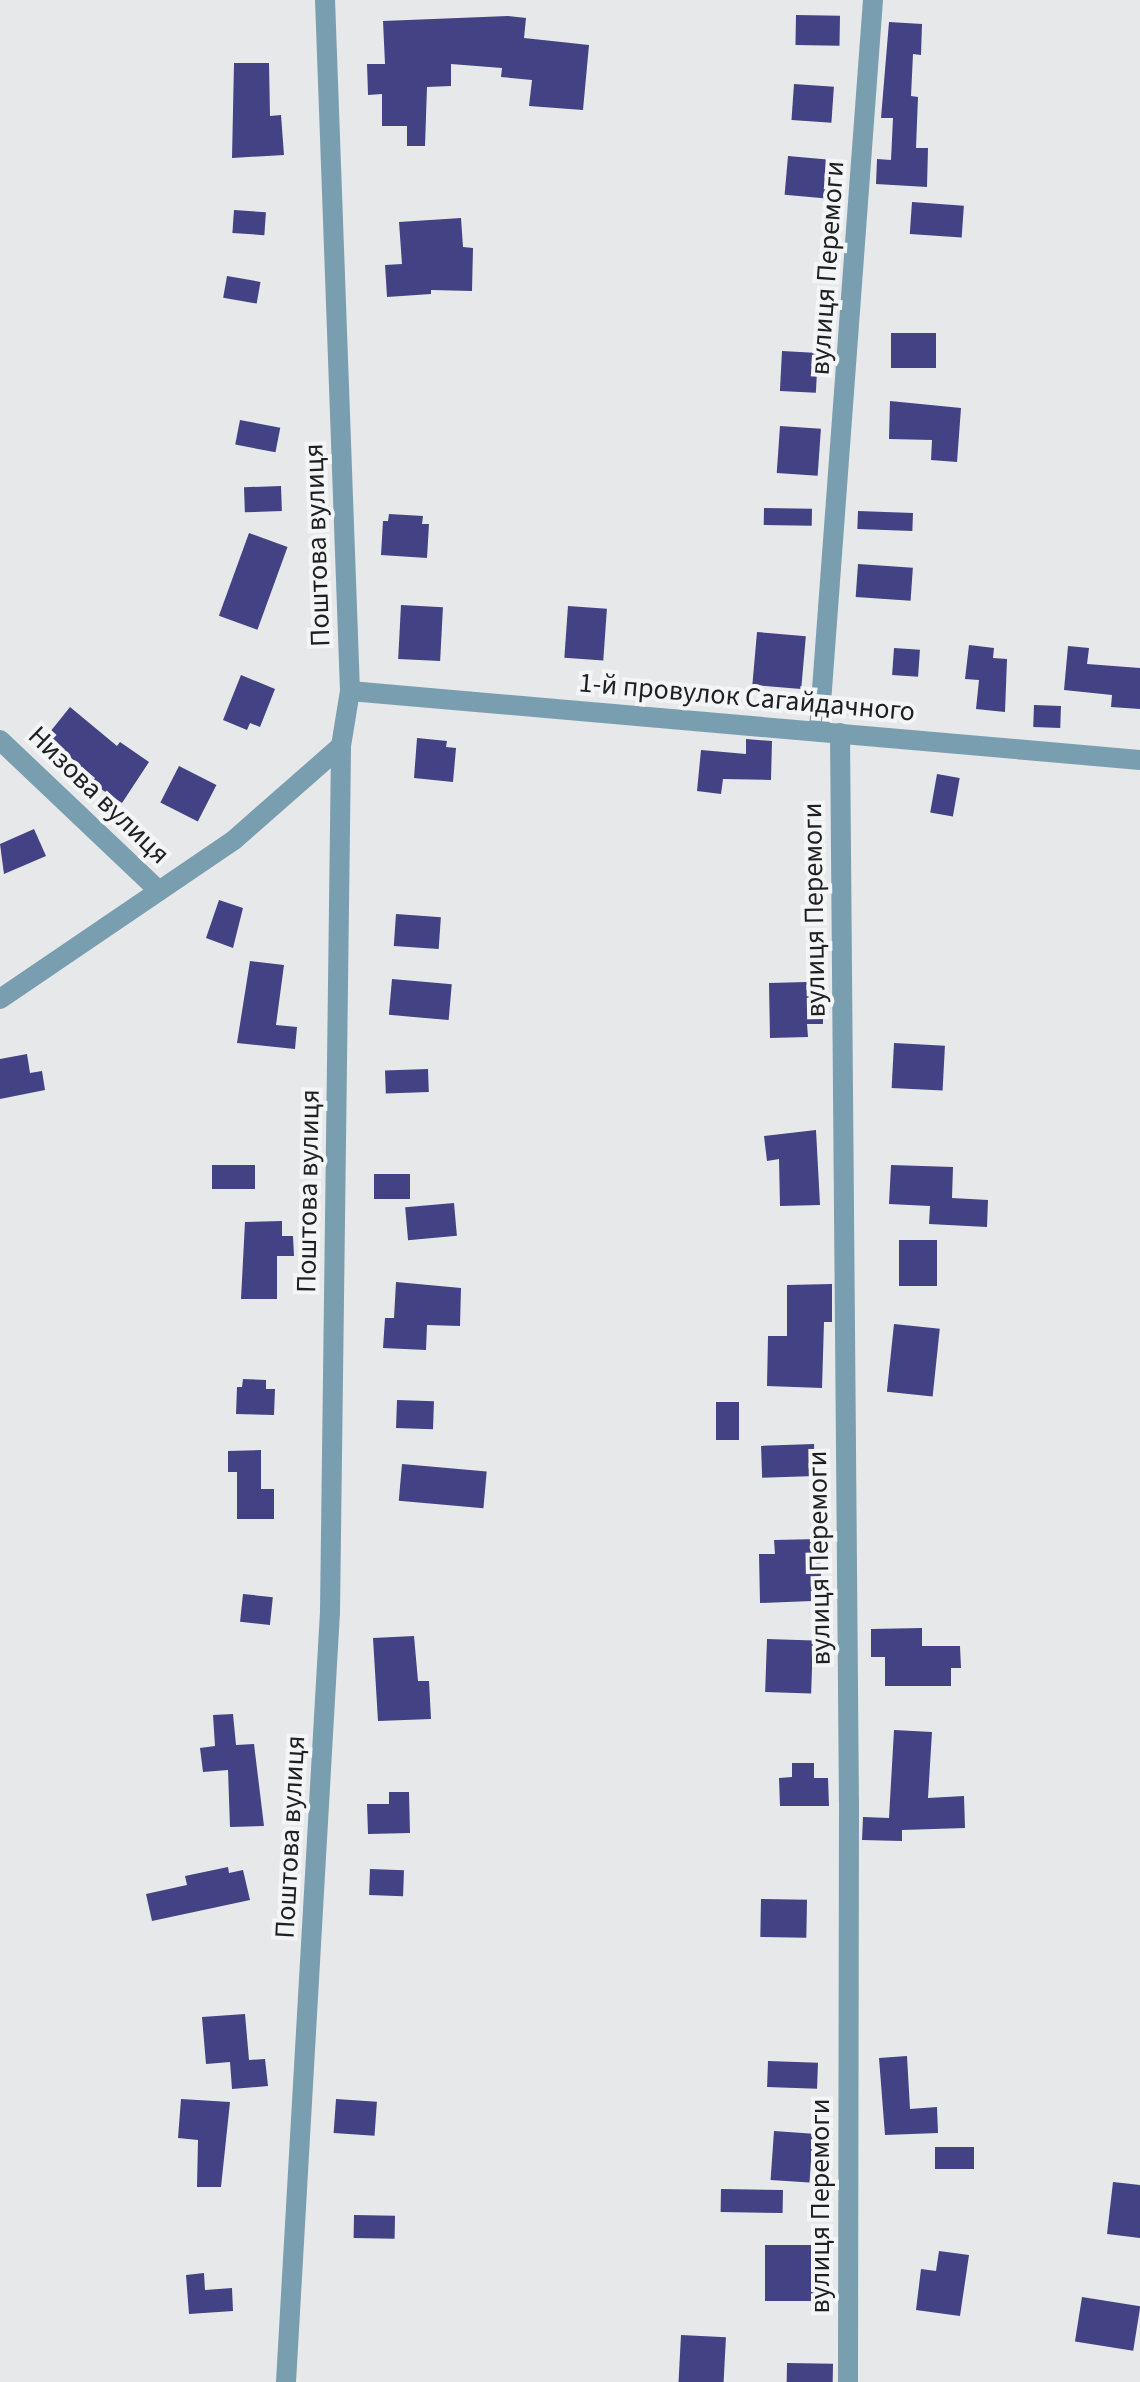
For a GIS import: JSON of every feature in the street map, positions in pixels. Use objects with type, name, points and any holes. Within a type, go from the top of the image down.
[{"type":"street","name":"Поштова вулиця","points":[[286,2382],[330,1612],[341,746],[350,691],[325,0]]},
{"type":"street","name":"вулиця Перемоги","points":[[848,2382],[849,1787],[829,732],[873,0]]},
{"type":"street","name":"1-й провулок Сагайдачного","points":[[350,691],[1140,760]]},
{"type":"street","name":"Низова вулиця","points":[[0,740],[159,891]]},
{"type":"street","name":"Низова вулиця","points":[[0,999],[234,840],[341,746]]},
{"type":"building","points":[[796,15],[840,16],[839,46],[795,45]]},
{"type":"building","points":[[526,18],[524,38],[589,45],[583,110],[529,106],[532,80],[501,77],[502,68],[451,64],[451,86],[427,87],[425,146],[407,146],[407,126],[382,126],[382,94],[368,95],[367,64],[385,64],[383,21]]},
{"type":"building","points":[[889,22],[922,24],[921,55],[913,54],[911,96],[918,97],[916,148],[928,148],[927,187],[876,184],[877,159],[891,160],[893,118],[881,118]]},
{"type":"building","points":[[234,63],[269,63],[270,116],[281,115],[284,155],[232,158]]},
{"type":"building","points":[[794,84],[834,87],[831,123],[791,120]]},
{"type":"building","points":[[788,156],[830,160],[826,199],[785,195]]},
{"type":"building","points":[[912,202],[964,206],[962,238],[910,234]]},
{"type":"building","points":[[234,210],[266,212],[264,235],[232,233]]},
{"type":"building","points":[[461,218],[463,247],[473,248],[472,291],[431,290],[431,294],[387,297],[385,265],[402,264],[399,222]]},
{"type":"building","points":[[227,276],[260,282],[257,304],[223,298]]},
{"type":"building","points":[[891,333],[936,333],[936,368],[891,368]]},
{"type":"building","points":[[782,351],[818,353],[816,393],[780,391]]},
{"type":"building","points":[[890,401],[961,408],[957,462],[931,460],[932,440],[889,439]]},
{"type":"building","points":[[240,420],[280,428],[275,452],[235,445]]},
{"type":"building","points":[[780,426],[821,429],[818,476],[777,473]]},
{"type":"building","points":[[281,486],[282,511],[245,512],[244,487]]},
{"type":"building","points":[[764,508],[812,509],[812,526],[764,525]]},
{"type":"building","points":[[858,511],[913,513],[912,531],[857,529]]},
{"type":"building","points":[[389,514],[423,516],[422,524],[429,524],[427,558],[381,555],[383,521],[388,521]]},
{"type":"building","points":[[249,533],[288,547],[257,630],[219,616]]},
{"type":"building","points":[[858,564],[913,568],[911,601],[856,597]]},
{"type":"building","points":[[401,605],[443,607],[440,661],[398,659]]},
{"type":"building","points":[[568,606],[607,609],[603,661],[564,658]]},
{"type":"building","points":[[757,632],[806,636],[801,689],[752,685]]},
{"type":"building","points":[[969,645],[994,648],[993,658],[1007,659],[1005,712],[976,709],[979,680],[965,679]]},
{"type":"building","points":[[1068,646],[1089,648],[1087,664],[1140,668],[1140,709],[1111,707],[1112,695],[1064,690]]},
{"type":"building","points":[[894,648],[920,650],[918,677],[892,675]]},
{"type":"building","points":[[241,675],[275,689],[260,727],[250,723],[247,730],[223,720]]},
{"type":"building","points":[[1034,705],[1061,706],[1060,728],[1033,727]]},
{"type":"building","points":[[70,707],[117,746],[120,742],[149,762],[122,803],[92,783],[95,778],[46,737]]},
{"type":"building","points":[[417,738],[447,741],[446,747],[456,748],[453,782],[414,778]]},
{"type":"building","points":[[746,739],[772,741],[771,780],[723,779],[721,794],[697,791],[701,750],[746,754]]},
{"type":"building","points":[[179,766],[216,785],[198,822],[160,803]]},
{"type":"building","points":[[937,774],[960,778],[953,816],[930,812]]},
{"type":"building","points":[[34,829],[46,856],[4,874],[0,844]]},
{"type":"building","points":[[219,900],[243,908],[233,948],[206,938]]},
{"type":"building","points":[[396,914],[441,917],[439,949],[394,946]]},
{"type":"building","points":[[250,961],[284,965],[276,1025],[297,1027],[295,1049],[237,1043]]},
{"type":"building","points":[[392,979],[452,984],[449,1020],[389,1015]]},
{"type":"building","points":[[807,982],[807,996],[823,996],[823,1024],[807,1024],[808,1037],[770,1038],[769,983]]},
{"type":"building","points":[[894,1043],[945,1046],[943,1091],[892,1088]]},
{"type":"building","points":[[27,1054],[30,1073],[42,1071],[45,1090],[0,1099],[0,1059]]},
{"type":"building","points":[[428,1069],[429,1092],[386,1093],[385,1071]]},
{"type":"building","points":[[816,1130],[820,1205],[780,1206],[779,1159],[767,1161],[764,1136]]},
{"type":"building","points":[[212,1165],[255,1165],[255,1189],[212,1189]]},
{"type":"building","points":[[891,1165],[953,1167],[952,1198],[988,1200],[987,1227],[929,1224],[930,1206],[889,1204]]},
{"type":"building","points":[[374,1174],[410,1174],[410,1199],[374,1199]]},
{"type":"building","points":[[454,1203],[457,1236],[408,1240],[405,1207]]},
{"type":"building","points":[[282,1221],[282,1236],[293,1236],[294,1256],[277,1256],[277,1299],[241,1299],[245,1222]]},
{"type":"building","points":[[899,1240],[937,1240],[937,1286],[899,1286]]},
{"type":"building","points":[[396,1282],[461,1288],[460,1326],[427,1325],[426,1350],[383,1348],[385,1318],[394,1318]]},
{"type":"building","points":[[832,1284],[832,1322],[824,1322],[822,1388],[767,1386],[768,1336],[787,1336],[787,1285]]},
{"type":"building","points":[[894,1324],[940,1329],[933,1396],[887,1392]]},
{"type":"building","points":[[243,1379],[266,1380],[266,1389],[275,1389],[274,1415],[236,1414],[237,1387],[242,1387]]},
{"type":"building","points":[[397,1400],[434,1401],[433,1429],[396,1428]]},
{"type":"building","points":[[716,1402],[739,1402],[739,1440],[716,1440]]},
{"type":"building","points":[[814,1444],[815,1476],[762,1478],[761,1446]]},
{"type":"building","points":[[261,1450],[261,1489],[274,1489],[274,1519],[237,1519],[237,1472],[228,1472],[228,1451]]},
{"type":"building","points":[[402,1464],[487,1471],[483,1508],[399,1501]]},
{"type":"building","points":[[820,1539],[821,1578],[811,1578],[812,1601],[760,1603],[759,1554],[775,1554],[774,1540]]},
{"type":"building","points":[[243,1594],[273,1597],[270,1625],[240,1622]]},
{"type":"building","points":[[922,1628],[922,1646],[960,1646],[961,1668],[951,1668],[951,1686],[885,1686],[885,1657],[871,1657],[871,1629]]},
{"type":"building","points":[[414,1636],[418,1681],[429,1681],[431,1719],[378,1721],[373,1638]]},
{"type":"building","points":[[767,1639],[813,1641],[811,1694],[765,1692]]},
{"type":"building","points":[[233,1714],[236,1745],[254,1744],[264,1826],[230,1827],[228,1770],[203,1772],[200,1748],[215,1746],[213,1715]]},
{"type":"building","points":[[894,1730],[932,1732],[928,1798],[964,1796],[965,1828],[902,1830],[902,1841],[862,1840],[863,1817],[889,1818]]},
{"type":"building","points":[[792,1763],[814,1763],[814,1778],[828,1778],[829,1806],[780,1806],[779,1778],[792,1777]]},
{"type":"building","points":[[389,1792],[409,1792],[410,1833],[368,1834],[367,1804],[389,1804]]},
{"type":"building","points":[[228,1867],[229,1873],[243,1870],[250,1900],[152,1921],[146,1894],[187,1885],[185,1876]]},
{"type":"building","points":[[370,1869],[404,1870],[403,1896],[369,1895]]},
{"type":"building","points":[[761,1899],[807,1900],[806,1938],[760,1937]]},
{"type":"building","points":[[245,2014],[249,2060],[265,2059],[268,2086],[232,2089],[230,2062],[206,2064],[202,2017]]},
{"type":"building","points":[[907,2056],[910,2109],[937,2107],[938,2133],[885,2135],[879,2058]]},
{"type":"building","points":[[768,2061],[818,2063],[817,2089],[767,2087]]},
{"type":"building","points":[[181,2099],[230,2102],[221,2187],[197,2187],[198,2140],[178,2138]]},
{"type":"building","points":[[336,2099],[377,2102],[375,2136],[334,2133]]},
{"type":"building","points":[[774,2131],[813,2134],[809,2183],[771,2180]]},
{"type":"building","points":[[935,2147],[974,2147],[974,2169],[935,2169]]},
{"type":"building","points":[[1113,2182],[1140,2185],[1140,2238],[1107,2234]]},
{"type":"building","points":[[721,2189],[783,2190],[783,2213],[721,2212]]},
{"type":"building","points":[[354,2215],[395,2216],[395,2239],[354,2238]]},
{"type":"building","points":[[765,2245],[819,2245],[819,2301],[765,2301]]},
{"type":"building","points":[[939,2251],[969,2255],[960,2316],[916,2310],[921,2269],[936,2271]]},
{"type":"building","points":[[204,2273],[205,2290],[232,2288],[233,2311],[189,2314],[186,2275]]},
{"type":"building","points":[[1082,2297],[1140,2306],[1133,2351],[1075,2341]]},
{"type":"building","points":[[681,2335],[726,2337],[724,2382],[679,2382]]},
{"type":"building","points":[[787,2363],[833,2364],[833,2382],[787,2382]]}]
